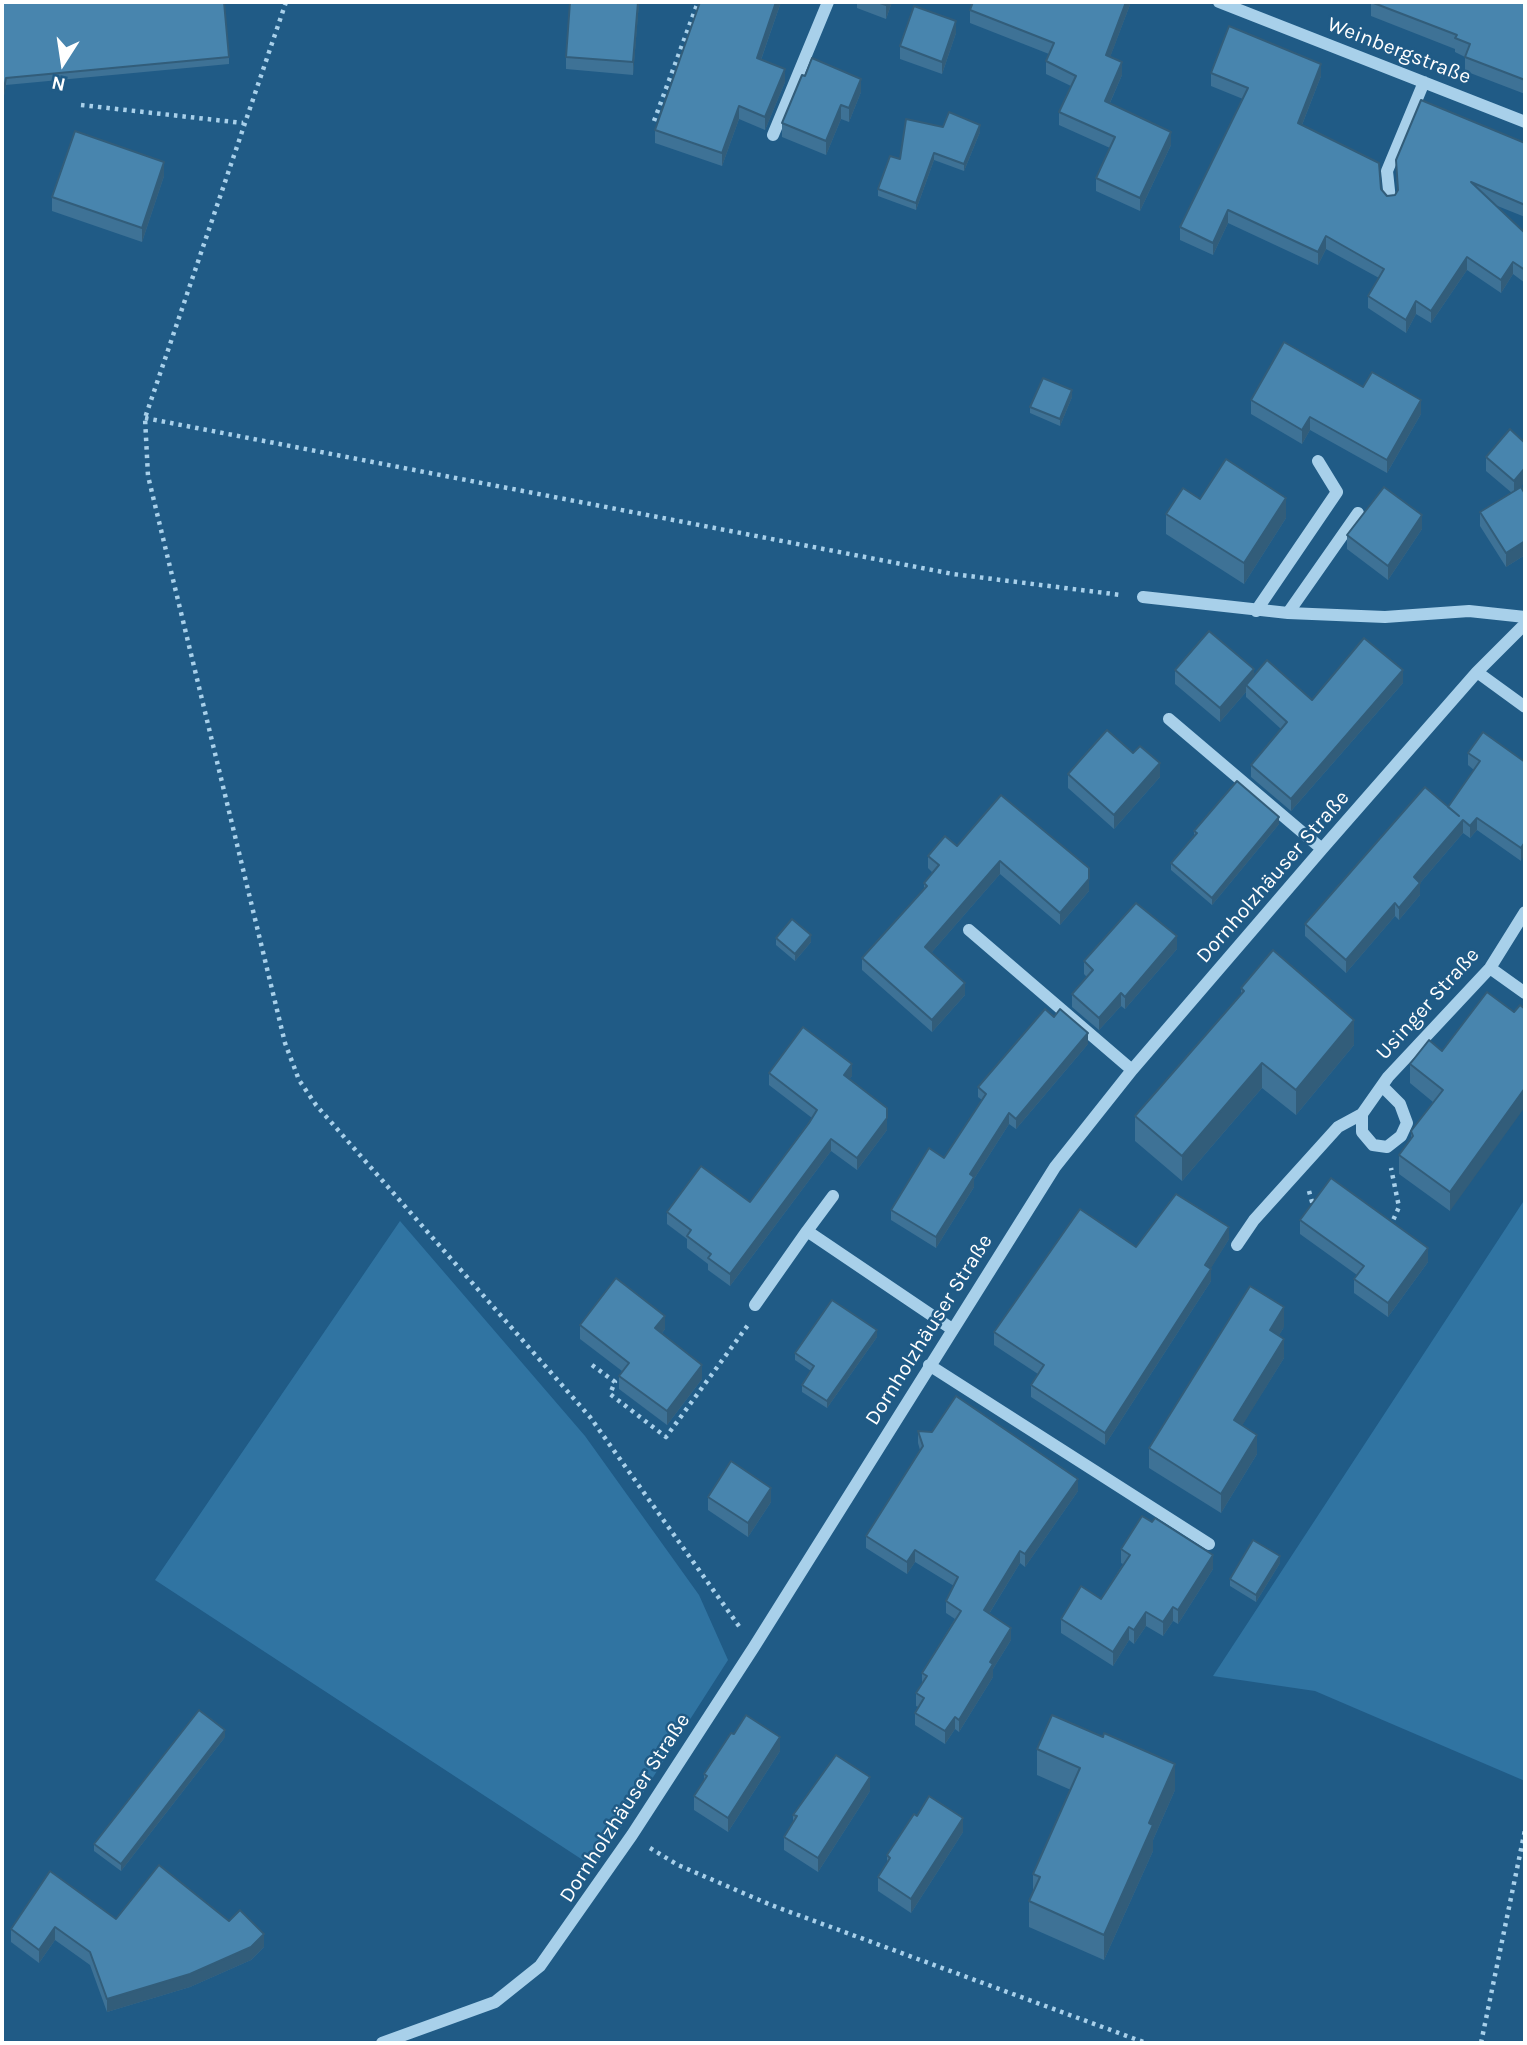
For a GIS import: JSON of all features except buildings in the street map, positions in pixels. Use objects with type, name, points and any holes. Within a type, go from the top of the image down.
[{"type":"street","points":[[774,135],[828,2]]},
{"type":"street","name":"Weinbergstraße","points":[[1219,2],[1525,122]]},
{"type":"street","points":[[1390,200],[1387,171],[1424,82]]},
{"type":"street","points":[[1256,611],[1337,492],[1318,461]]},
{"type":"street","points":[[1288,614],[1358,513]]},
{"type":"street","points":[[1143,597],[1288,614],[1385,617],[1469,611],[1525,617]]},
{"type":"street","name":"Dornholzhäuser Straße","points":[[382,2043],[495,2002],[523,1983],[561,1940],[754,1647],[1055,1167],[1132,1070],[1322,849],[1477,672],[1525,624]]},
{"type":"street","points":[[1477,672],[1525,707]]},
{"type":"street","points":[[1169,719],[1322,849]]},
{"type":"street","name":"Usinger Straße","points":[[1237,1245],[1254,1220],[1338,1127],[1362,1114],[1388,1077],[1489,968],[1525,912]]},
{"type":"street","points":[[969,930],[1132,1070]]},
{"type":"street","points":[[1489,968],[1525,993]]},
{"type":"street","name":"Usinger Straße","points":[[1383,1087],[1400,1104],[1407,1123],[1401,1136],[1387,1147]]},
{"type":"street","points":[[1362,1114],[1362,1132],[1373,1145],[1387,1147]]},
{"type":"street","points":[[755,1305],[833,1196]]},
{"type":"street","points":[[807,1231],[952,1329]]},
{"type":"street","points":[[929,1365],[1209,1544]]},
{"type":"path","points":[[286,2],[145,418],[148,476],[285,1042],[299,1080],[316,1105],[590,1417],[754,1647]]},
{"type":"path","points":[[654,121],[698,2]]},
{"type":"path","points":[[81,106],[243,123]]},
{"type":"path","points":[[145,418],[953,574],[1143,597]]},
{"type":"path","points":[[1387,1147],[1399,1207],[1388,1233]]},
{"type":"path","points":[[592,1366],[615,1382],[610,1394],[666,1437],[752,1320],[755,1305]]},
{"type":"path","points":[[1481,2043],[1525,1830]]},
{"type":"path","points":[[632,1835],[678,1865],[771,1905],[1146,2043]]},
{"type":"shaded area","points":[[1525,1199],[1525,1781],[1315,1691],[1213,1676]]},
{"type":"shaded area","points":[[400,1221],[585,1436],[699,1595],[728,1660],[595,1868],[155,1580]]}]
